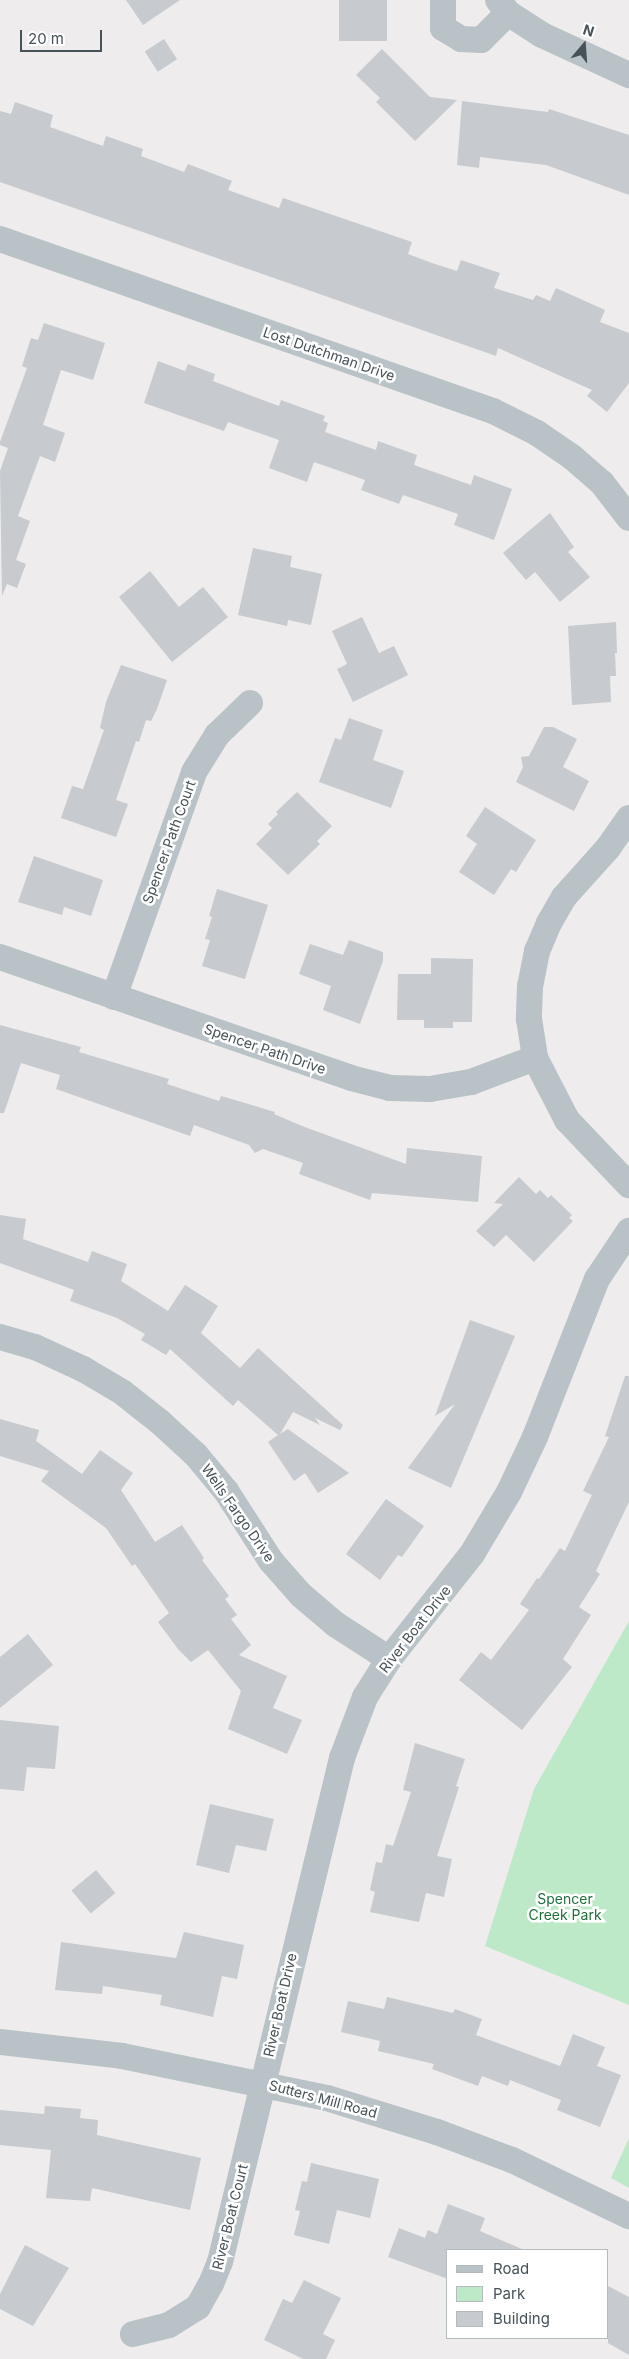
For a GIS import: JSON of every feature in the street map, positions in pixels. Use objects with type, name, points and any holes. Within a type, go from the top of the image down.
[{"type":"street","points":[[443,0],[443,28],[461,39],[481,40],[503,7],[578,54],[629,75]]},
{"type":"street","name":"Lost Dutchman Drive","points":[[1,241],[493,412],[538,433],[572,457],[602,483],[629,518]]},
{"type":"street","name":"Spencer Path Court","points":[[114,997],[194,772],[217,735],[250,703]]},
{"type":"street","points":[[629,818],[608,848],[564,897],[537,951],[530,986],[529,1019],[536,1058],[567,1120],[629,1185]]},
{"type":"street","name":"Spencer Path Drive","points":[[0,957],[352,1078],[390,1088],[430,1090],[471,1082],[536,1058]]},
{"type":"street","name":"River Boat Drive","points":[[262,2083],[342,1758],[365,1697],[388,1659],[472,1554],[509,1492],[535,1437],[597,1279],[629,1231]]},
{"type":"street","name":"Wells Fargo Drive","points":[[0,1337],[35,1347],[83,1369],[122,1392],[160,1422],[196,1455],[226,1491],[271,1561],[301,1595],[335,1624],[388,1659]]},
{"type":"street","name":"Sutters Mill Road","points":[[0,2042],[122,2056],[262,2083],[326,2098],[437,2132],[512,2160],[629,2216]]},
{"type":"street","name":"River Boat Court","points":[[133,2334],[169,2325],[198,2307],[211,2284],[220,2262],[262,2083]]},
{"type":"green space","name":"Spencer Creek Park","points":[[629,1621],[629,2005],[485,1946],[534,1789]]},
{"type":"green space","points":[[629,2138],[629,2188],[611,2178]]},
{"type":"building","points":[[126,0],[180,0],[143,25]]},
{"type":"building","points":[[339,0],[387,0],[387,41],[339,41]]},
{"type":"building","points":[[164,39],[177,59],[158,72],[145,52]]},
{"type":"building","points":[[382,49],[430,97],[457,100],[415,141],[376,102],[380,98],[356,75]]},
{"type":"building","points":[[462,101],[548,112],[549,109],[629,135],[629,195],[546,165],[480,157],[479,168],[457,165]]},
{"type":"building","points":[[15,102],[53,115],[50,127],[103,146],[106,136],[143,149],[141,156],[184,172],[188,164],[232,181],[228,190],[279,208],[283,198],[412,242],[408,254],[432,263],[457,271],[461,260],[500,273],[494,288],[533,300],[536,295],[550,301],[556,288],[605,310],[600,322],[629,333],[629,383],[607,412],[587,396],[592,390],[498,348],[496,356],[0,182],[0,111],[11,114]]},
{"type":"building","points":[[44,323],[105,343],[93,380],[61,370],[43,425],[65,433],[55,462],[40,456],[18,516],[30,521],[16,560],[26,564],[17,588],[7,584],[2,596],[0,471],[8,448],[0,445],[0,442],[27,368],[22,366],[31,338],[38,340]]},
{"type":"building","points":[[158,361],[185,371],[188,364],[215,374],[213,381],[239,391],[279,406],[281,400],[325,416],[323,421],[328,423],[325,432],[376,450],[378,441],[417,455],[414,465],[471,485],[474,475],[512,489],[494,540],[454,525],[458,514],[403,495],[399,504],[361,490],[365,480],[314,462],[307,482],[269,468],[279,440],[228,422],[224,431],[144,403]]},
{"type":"building","points":[[550,513],[574,547],[568,552],[590,577],[560,602],[535,572],[526,580],[503,553]]},
{"type":"building","points":[[253,548],[292,556],[290,567],[322,574],[311,625],[288,620],[287,626],[238,615]]},
{"type":"building","points":[[150,571],[179,607],[203,587],[228,617],[172,662],[119,597]]},
{"type":"building","points":[[362,617],[379,653],[394,646],[408,675],[353,702],[337,669],[347,664],[332,631]]},
{"type":"building","points":[[616,622],[616,676],[610,676],[611,702],[572,705],[568,626]]},
{"type":"building","points":[[121,665],[167,680],[151,721],[146,720],[139,742],[136,741],[116,800],[128,804],[116,837],[61,818],[72,786],[83,789],[104,730],[100,728],[106,702]]},
{"type":"building","points":[[349,718],[383,730],[373,760],[404,771],[391,808],[319,782],[335,738],[341,740]]},
{"type":"building","points":[[544,727],[553,727],[577,739],[563,767],[589,781],[574,811],[516,782],[523,767],[521,757],[529,756]]},
{"type":"building","points":[[297,792],[332,826],[317,841],[320,844],[288,875],[256,844],[272,828],[268,824],[278,814],[276,812]]},
{"type":"building","points":[[485,807],[536,840],[516,872],[511,869],[494,895],[459,872],[477,844],[466,836]]},
{"type":"building","points":[[34,856],[103,880],[91,916],[64,907],[62,915],[18,902]]},
{"type":"building","points":[[217,889],[268,905],[245,979],[202,966],[210,940],[205,939],[212,917],[209,916]]},
{"type":"building","points":[[349,940],[383,952],[383,961],[360,1024],[323,1010],[331,986],[299,974],[310,944],[343,955]]},
{"type":"building","points":[[431,958],[473,959],[472,1022],[453,1022],[453,1028],[424,1028],[424,1020],[397,1020],[398,974],[431,974]]},
{"type":"building","points":[[0,1025],[81,1047],[79,1052],[169,1079],[167,1084],[219,1101],[221,1096],[275,1112],[274,1114],[302,1126],[406,1164],[407,1148],[482,1156],[478,1202],[372,1193],[370,1200],[299,1174],[303,1163],[263,1149],[255,1153],[249,1145],[194,1125],[190,1136],[56,1089],[60,1075],[21,1063],[4,1113],[0,1113]]},
{"type":"building","points":[[519,1177],[536,1194],[540,1190],[548,1198],[551,1195],[572,1215],[569,1218],[573,1221],[534,1262],[506,1235],[494,1247],[476,1231],[503,1204],[494,1203]]},
{"type":"building","points":[[0,1215],[26,1219],[23,1239],[88,1262],[92,1251],[127,1264],[121,1281],[168,1311],[185,1285],[218,1306],[201,1333],[240,1368],[258,1348],[343,1425],[340,1430],[315,1418],[320,1425],[293,1412],[280,1434],[288,1429],[349,1473],[318,1493],[305,1473],[294,1481],[268,1442],[278,1435],[238,1400],[233,1406],[170,1349],[166,1355],[141,1340],[145,1334],[117,1318],[70,1301],[74,1290],[0,1263]]},
{"type":"building","points":[[470,1320],[515,1336],[451,1488],[408,1468],[455,1404],[435,1416]]},
{"type":"building","points":[[625,1376],[629,1376],[629,1502],[596,1571],[600,1574],[579,1607],[591,1615],[563,1659],[572,1667],[522,1730],[459,1680],[481,1652],[491,1660],[529,1610],[520,1604],[537,1578],[539,1579],[560,1548],[565,1551],[592,1495],[583,1491],[609,1437],[605,1436]]},
{"type":"building","points":[[0,1419],[39,1430],[36,1441],[82,1474],[100,1450],[133,1473],[121,1490],[155,1542],[182,1525],[204,1558],[202,1560],[229,1596],[225,1599],[237,1615],[231,1619],[251,1645],[239,1655],[287,1676],[273,1708],[302,1720],[287,1754],[228,1729],[241,1691],[208,1650],[191,1662],[178,1649],[158,1622],[169,1613],[135,1564],[132,1566],[106,1528],[41,1481],[49,1471],[0,1456]]},
{"type":"building","points":[[386,1499],[424,1526],[402,1557],[398,1555],[380,1580],[346,1554]]},
{"type":"building","points":[[28,1634],[53,1665],[0,1708],[0,1657]]},
{"type":"building","points":[[0,1720],[59,1726],[55,1769],[27,1767],[24,1791],[0,1789]]},
{"type":"building","points":[[415,1743],[465,1759],[456,1786],[459,1787],[437,1856],[452,1859],[444,1897],[426,1893],[419,1922],[370,1912],[375,1892],[370,1890],[376,1862],[382,1863],[386,1844],[393,1846],[411,1792],[403,1790]]},
{"type":"building","points":[[210,1804],[274,1819],[266,1851],[236,1845],[229,1873],[196,1865]]},
{"type":"building","points":[[96,1870],[115,1893],[91,1914],[71,1891]]},
{"type":"building","points":[[184,1932],[244,1945],[237,1979],[222,1976],[213,2017],[160,2005],[162,1995],[103,1986],[102,1994],[55,1990],[61,1942],[176,1958]]},
{"type":"building","points":[[387,1997],[453,2013],[455,2009],[482,2019],[476,2035],[560,2066],[573,2034],[605,2047],[597,2066],[621,2075],[600,2127],[557,2110],[561,2100],[510,2080],[508,2086],[482,2076],[478,2086],[432,2069],[434,2064],[378,2051],[380,2041],[341,2032],[348,2001],[384,2009]]},
{"type":"building","points":[[45,2106],[81,2109],[80,2118],[98,2120],[97,2135],[201,2158],[190,2210],[92,2188],[90,2201],[46,2198],[51,2150],[0,2145],[0,2110],[44,2114]]},
{"type":"building","points":[[311,2163],[379,2179],[370,2218],[337,2210],[329,2244],[294,2235],[300,2211],[295,2210],[302,2181],[307,2182]]},
{"type":"building","points":[[448,2204],[485,2218],[480,2231],[522,2249],[446,2249],[446,2278],[388,2257],[399,2228],[425,2238],[428,2230],[437,2234]]},
{"type":"building","points":[[25,2245],[69,2268],[33,2326],[0,2309],[0,2294]]},
{"type":"building","points":[[304,2280],[341,2298],[323,2334],[335,2340],[326,2359],[303,2359],[264,2340],[283,2299],[292,2303]]},
{"type":"building","points":[[609,2287],[629,2297],[629,2355],[608,2343]]}]
